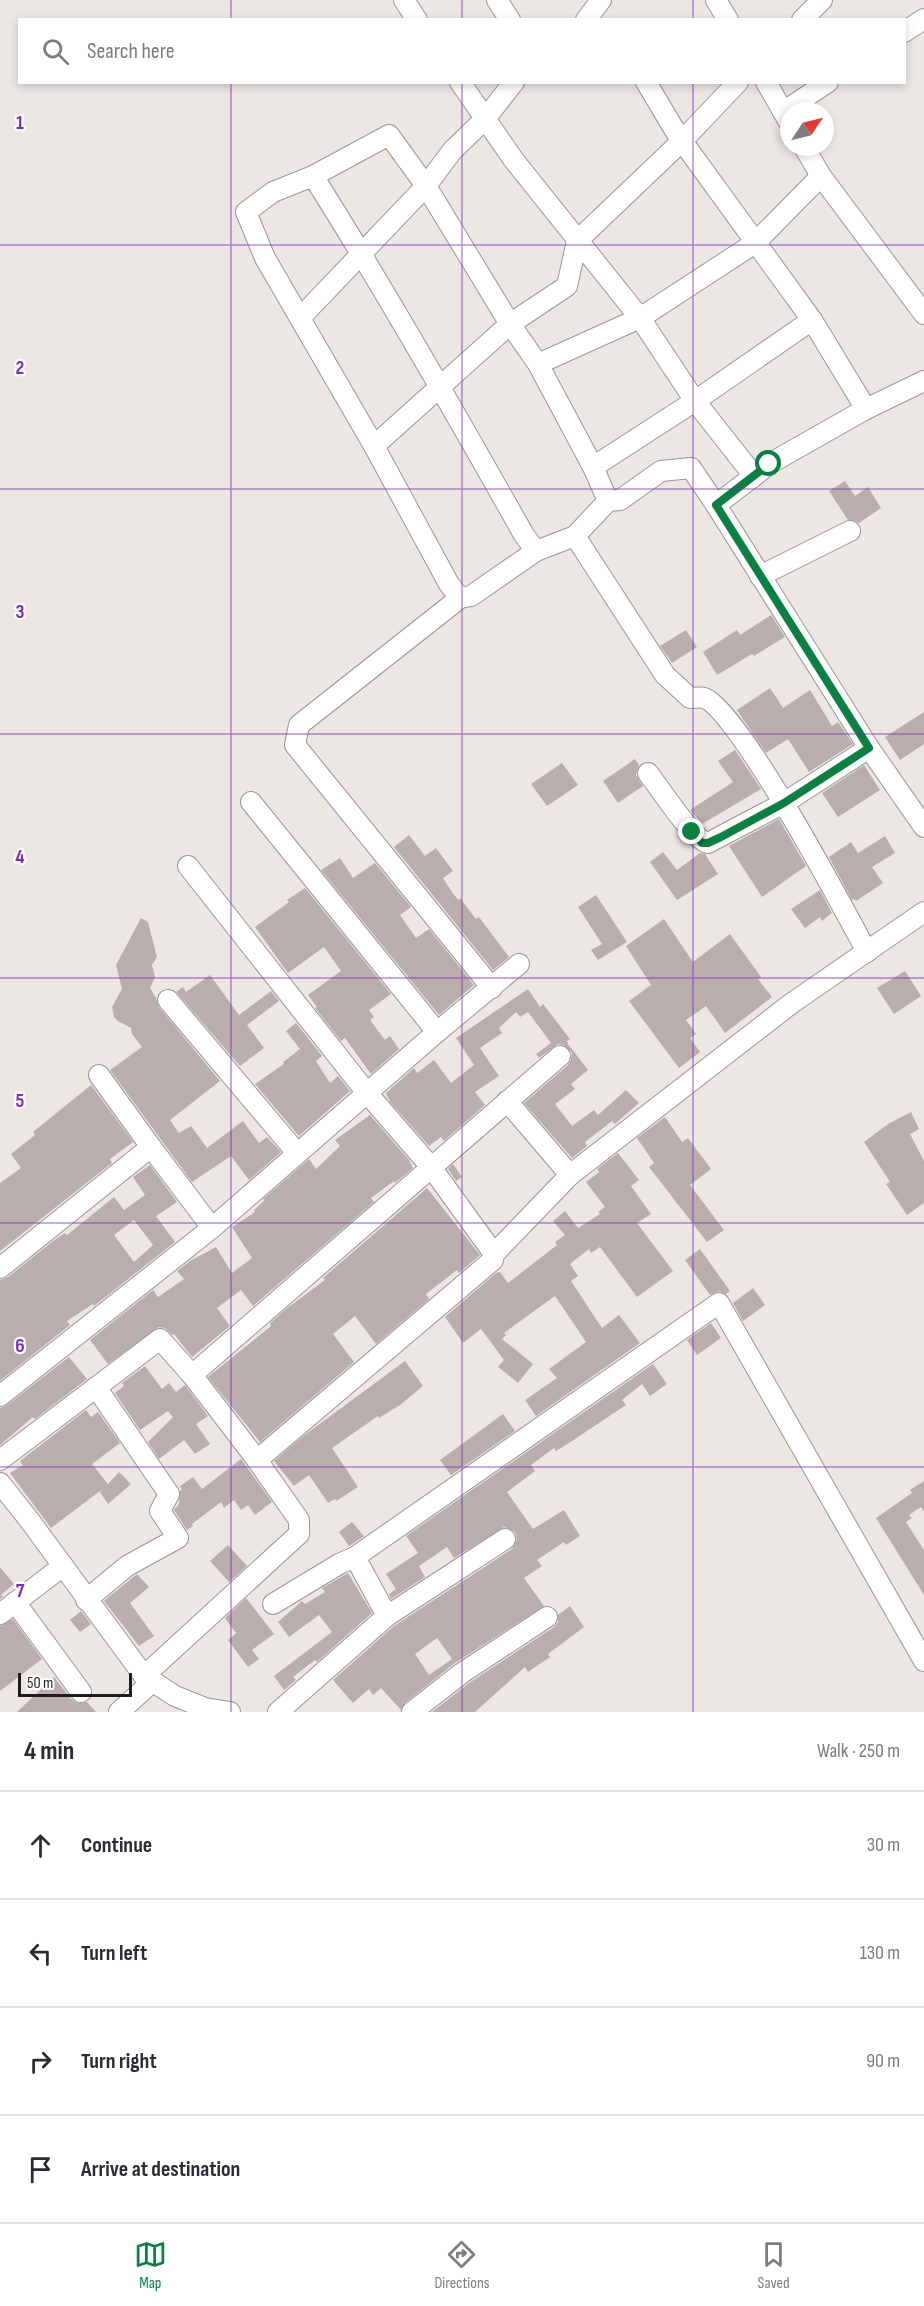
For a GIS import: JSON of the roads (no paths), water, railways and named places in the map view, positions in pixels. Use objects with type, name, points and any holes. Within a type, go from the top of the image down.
[{"type":"street","points":[[404,0],[416,18]]},
{"type":"street","points":[[498,0],[509,18]]},
{"type":"street","points":[[716,0],[727,18]]},
{"type":"street","points":[[804,18],[822,0]]},
{"type":"street","points":[[906,31],[924,19]]},
{"type":"street","points":[[461,84],[513,159],[640,318],[695,401],[754,476]]},
{"type":"street","points":[[301,317],[426,186],[452,151],[485,119],[512,84]]},
{"type":"street","points":[[647,84],[682,141],[812,320],[866,409]]},
{"type":"street","points":[[374,446],[510,324],[567,286],[577,241],[682,141],[736,84]]},
{"type":"street","points":[[767,84],[780,107]]},
{"type":"street","points":[[804,102],[826,84]]},
{"type":"street","points":[[460,598],[449,584],[374,446],[265,258],[246,213],[273,192],[313,176],[389,135],[426,186],[510,324],[538,364],[593,467],[608,501]]},
{"type":"street","points":[[809,156],[821,176],[924,314]]},
{"type":"street","points":[[313,176],[363,254],[524,535],[536,550]]},
{"type":"street","points":[[538,364],[640,318],[755,243],[821,176]]},
{"type":"street","points":[[593,467],[695,401],[812,320]]},
{"type":"street","points":[[716,505],[769,464],[866,409],[924,381]]},
{"type":"street","points":[[492,988],[295,746],[299,725],[460,598],[471,596],[536,550],[575,537],[608,501],[620,500],[662,471],[691,468],[869,748],[924,827]]},
{"type":"street","points":[[760,576],[850,531]]},
{"type":"street","points":[[575,537],[665,675],[690,698],[704,698],[723,714],[784,803],[867,951]]},
{"type":"street","points":[[648,773],[692,832],[702,843],[708,843],[784,803],[869,748]]},
{"type":"street","points":[[251,802],[437,1032]]},
{"type":"street","points":[[188,866],[367,1093],[431,1167],[494,1254]]},
{"type":"street","points":[[257,1460],[493,1260],[494,1254],[570,1175],[792,1003],[924,912]]},
{"type":"street","points":[[0,1396],[212,1228],[437,1032],[519,964]]},
{"type":"street","points":[[168,1000],[297,1153]]},
{"type":"street","points":[[192,1375],[560,1056]]},
{"type":"street","points":[[99,1075],[212,1228]]},
{"type":"street","points":[[507,1101],[570,1175]]},
{"type":"street","points":[[0,1268],[151,1147]]},
{"type":"street","points":[[273,1604],[339,1564],[355,1557],[719,1303],[924,1661]]},
{"type":"street","points":[[0,1460],[160,1339],[192,1375],[257,1460],[299,1520],[300,1534],[148,1679],[119,1712]]},
{"type":"street","points":[[86,1600],[127,1566],[178,1538],[160,1511],[169,1494],[96,1387]]},
{"type":"street","points":[[0,1484],[148,1679],[203,1710],[230,1712]]},
{"type":"street","points":[[278,1712],[387,1616],[505,1539]]},
{"type":"street","points":[[355,1557],[387,1616]]},
{"type":"street","points":[[63,1566],[7,1608],[81,1692]]},
{"type":"street","points":[[412,1712],[462,1673],[547,1617]]}]
